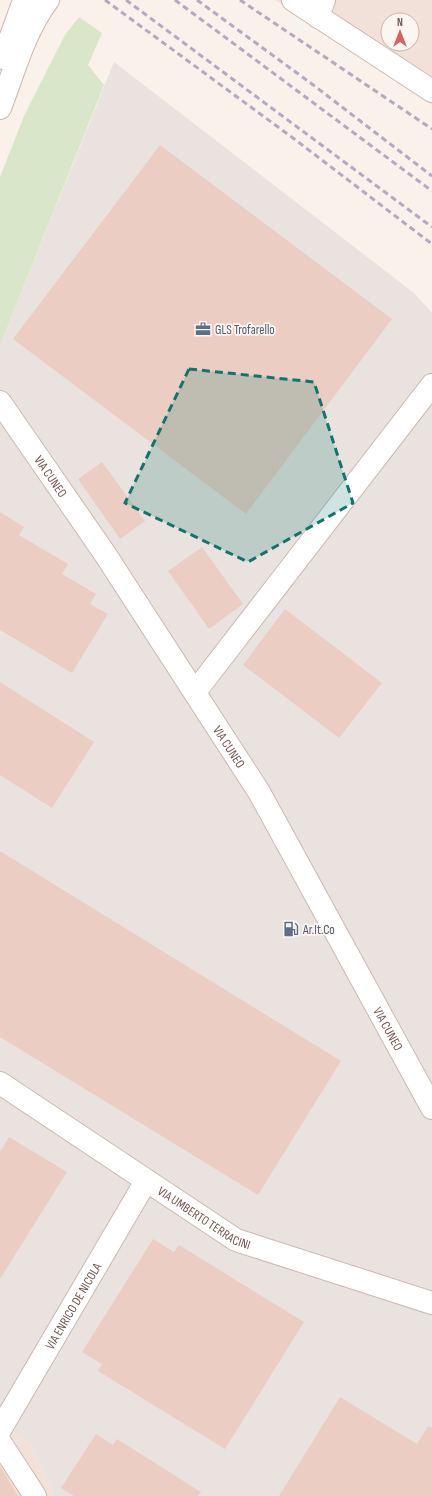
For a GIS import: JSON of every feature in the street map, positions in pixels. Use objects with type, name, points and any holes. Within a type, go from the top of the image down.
[{"type":"street","points":[[293,0],[321,9],[432,91]]},
{"type":"street","points":[[0,67],[33,5]]},
{"type":"street","points":[[0,108],[24,42],[33,5]]},
{"type":"street","points":[[194,692],[432,385]]},
{"type":"street","name":"VIA CUNEO","points":[[0,402],[105,554],[259,792],[432,1108]]},
{"type":"street","name":"VIA UMBERTO TERRACINI","points":[[0,1084],[236,1240],[432,1303]]},
{"type":"street","name":"VIA ENRICO DE NICOLA","points":[[0,1430],[146,1180]]},
{"type":"street","points":[[0,1442],[35,1496]]},
{"type":"highlighted area","points":[[189,369],[314,382],[353,503],[248,562],[125,503]]},
{"type":"shaded area","points":[[275,0],[432,0],[432,105]]},
{"type":"shaded area","points":[[114,62],[414,293],[432,313],[432,1496],[54,1496],[30,1444],[0,1420],[0,343]]},
{"type":"shaded area","points":[[0,1420],[30,1444],[54,1496],[0,1496]]},
{"type":"green space","points":[[79,17],[102,33],[88,65],[104,85],[0,343],[0,177],[24,116],[65,35]]},
{"type":"building","name":"GLS Trofarello","points":[[160,145],[392,319],[246,514],[13,339]]},
{"type":"building","points":[[102,462],[145,521],[120,539],[78,479]]},
{"type":"building","points":[[0,512],[24,527],[19,535],[68,564],[62,574],[96,594],[90,604],[108,614],[72,673],[0,630]]},
{"type":"building","points":[[202,547],[243,604],[209,629],[168,571]]},
{"type":"building","points":[[285,609],[382,683],[339,738],[243,665]]},
{"type":"building","points":[[0,682],[94,742],[52,808],[0,775]]},
{"type":"building","points":[[0,851],[341,1061],[258,1195],[0,1037]]},
{"type":"building","points":[[9,1137],[67,1172],[0,1279],[0,1152]]},
{"type":"building","points":[[153,1239],[174,1252],[179,1245],[304,1322],[225,1449],[98,1371],[102,1364],[82,1352]]},
{"type":"building","points":[[340,1397],[417,1444],[428,1426],[432,1428],[432,1496],[279,1496]]},
{"type":"building","points":[[96,1434],[113,1445],[117,1439],[201,1492],[198,1496],[74,1496],[61,1488]]},
{"type":"building","points":[[0,1466],[18,1496],[0,1496]]},
{"type":"railway","points":[[105,0],[293,138],[432,244]]},
{"type":"railway","points":[[126,0],[432,227]]},
{"type":"railway","points":[[175,0],[432,191]]},
{"type":"railway","points":[[197,0],[312,84],[432,176]]},
{"type":"railway","points":[[240,0],[432,129]]},
{"type":"place","name":"GLS Trofarello","points":[[203,329]]},
{"type":"place","name":"Ar.It.Co","points":[[291,929]]}]
